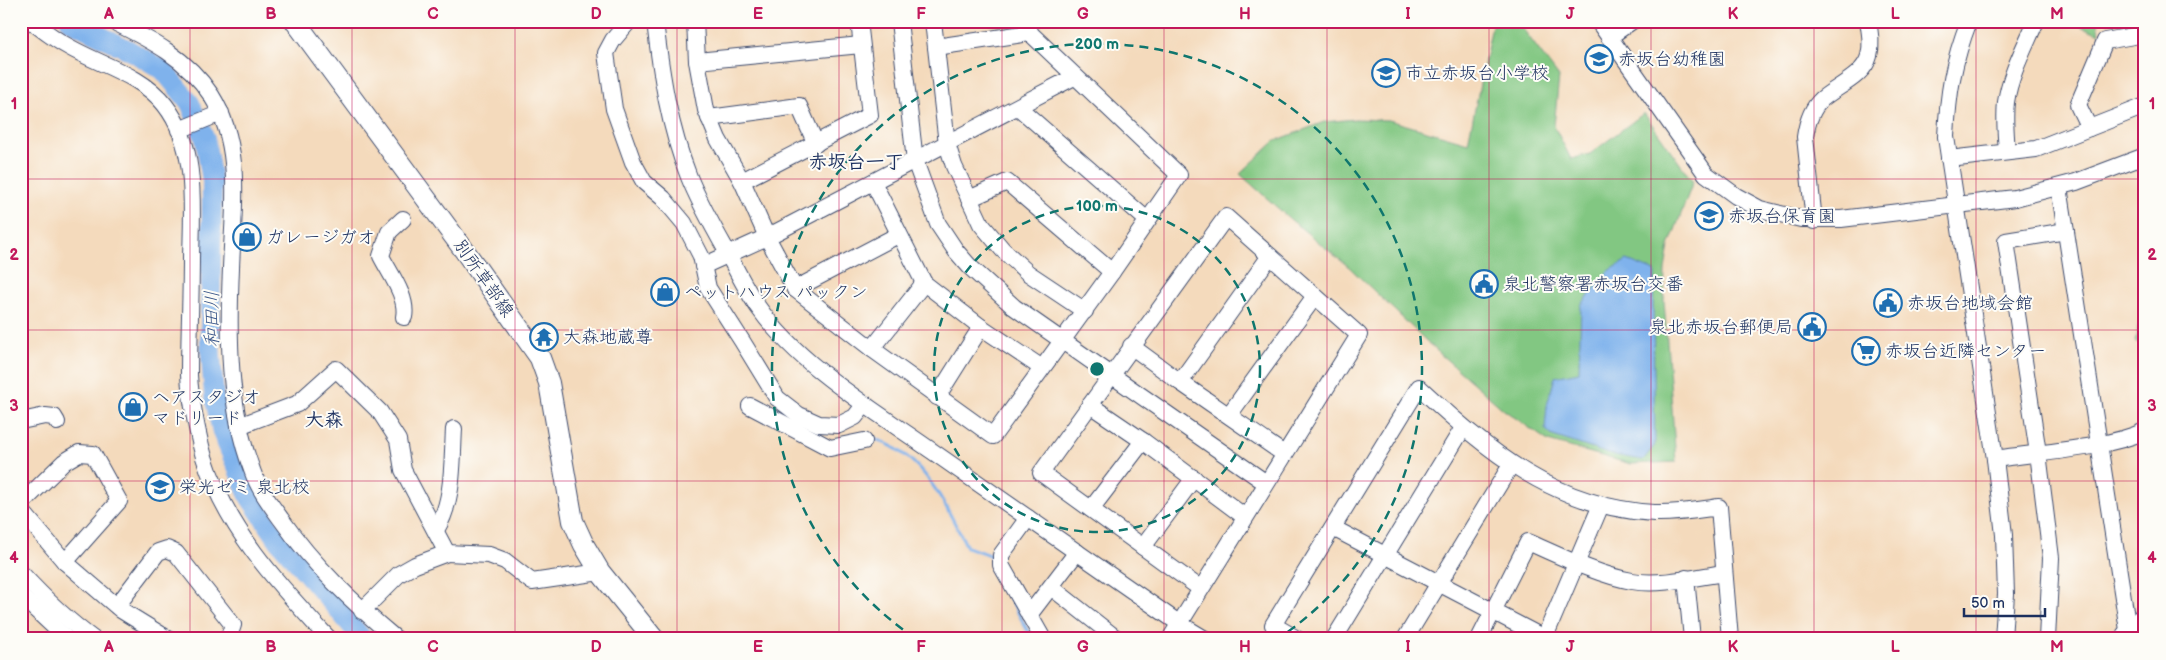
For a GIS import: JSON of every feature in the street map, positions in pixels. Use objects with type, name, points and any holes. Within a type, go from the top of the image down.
[{"type":"main road","name":"別所草部線","points":[[302,23],[540,358],[549,383],[573,521],[584,545],[600,572],[654,639]]},
{"type":"street","points":[[31,21],[69,48],[125,74],[150,90],[164,104],[179,130],[190,169],[192,202],[189,378],[204,454],[224,507],[244,540],[274,579],[329,639]]},
{"type":"street","points":[[112,21],[156,42],[179,58],[210,94],[221,113],[227,130],[232,151],[234,190],[229,323],[232,374],[239,426],[252,471],[270,504],[291,533],[342,592],[396,639]]},
{"type":"street","points":[[629,21],[613,40],[606,53],[614,109],[633,162],[644,182],[663,198],[684,223],[701,256],[708,288],[776,398],[799,415],[818,424],[839,425],[855,417],[865,404]]},
{"type":"street","points":[[655,21],[662,75],[670,118],[679,150],[700,202],[728,256],[758,308],[781,334],[802,356],[865,404],[1180,624],[1205,639]]},
{"type":"street","points":[[694,21],[697,61],[709,118],[742,181],[767,237],[795,289],[936,397],[993,436],[1063,341],[1179,175],[1074,77],[1029,27],[936,47]]},
{"type":"street","points":[[742,181],[870,115],[859,21]]},
{"type":"street","points":[[899,21],[915,161],[938,224],[956,251],[970,268],[1014,308],[1266,483]]},
{"type":"street","points":[[933,21],[947,144],[954,166],[981,224],[1003,250],[1028,272],[1085,310]]},
{"type":"street","points":[[1598,21],[1706,174],[1736,196],[1760,209],[1783,216],[1814,220],[1841,219],[2015,198],[2059,187],[2145,156]]},
{"type":"street","points":[[1609,37],[1632,21]]},
{"type":"street","points":[[1814,220],[1805,137],[1807,126],[1811,114],[1821,100],[1866,64],[1871,43],[1868,21]]},
{"type":"street","points":[[1969,21],[1954,63],[1948,100],[1946,137],[1995,459],[2004,535],[2006,594],[2003,639]]},
{"type":"street","points":[[2007,152],[2006,100],[2015,70],[2036,21]]},
{"type":"street","points":[[2089,128],[2078,105],[2105,41],[2145,34]]},
{"type":"street","points":[[697,61],[861,45]]},
{"type":"street","points":[[703,266],[767,237],[1074,77]]},
{"type":"street","points":[[709,118],[799,106],[816,144]]},
{"type":"street","points":[[1949,159],[2036,149],[2145,106]]},
{"type":"street","points":[[1018,107],[1147,220]]},
{"type":"street","points":[[179,130],[221,113]]},
{"type":"street","points":[[873,182],[898,235],[924,283],[981,328],[1042,368]]},
{"type":"street","points":[[969,199],[1007,182],[1112,272]]},
{"type":"street","points":[[2059,187],[2125,635]]},
{"type":"street","points":[[1170,639],[1180,624],[1358,335],[1226,217],[1041,473],[1201,589]]},
{"type":"street","points":[[403,219],[389,232],[381,256],[402,298],[405,309],[404,317]]},
{"type":"street","points":[[2047,639],[2051,558],[2038,453],[2006,241],[2066,231]]},
{"type":"street","points":[[795,289],[898,235]]},
{"type":"street","points":[[1180,382],[1270,256]]},
{"type":"street","points":[[872,349],[924,283]]},
{"type":"street","points":[[1229,416],[1315,296]]},
{"type":"street","points":[[936,397],[981,328]]},
{"type":"street","points":[[1131,346],[1284,454]]},
{"type":"street","points":[[239,426],[297,404],[336,369],[380,412],[398,440],[403,470],[447,553]]},
{"type":"street","points":[[1297,639],[1273,625],[1419,387],[1463,428],[1511,465],[1557,490],[1601,506],[1656,513],[1683,512],[1719,507],[1730,639]]},
{"type":"street","points":[[776,398],[750,406],[830,448],[864,441]]},
{"type":"street","points":[[1090,405],[1143,441],[1245,517]]},
{"type":"street","points":[[21,421],[45,416],[54,417],[57,422]]},
{"type":"street","points":[[1334,639],[1463,428]]},
{"type":"street","points":[[436,530],[444,517],[450,484],[454,429]]},
{"type":"street","points":[[1995,459],[2098,444],[2130,438],[2145,431]]},
{"type":"street","points":[[1092,509],[1143,441]]},
{"type":"street","points":[[21,504],[64,462],[79,453],[93,454],[119,501],[64,562]]},
{"type":"street","points":[[1405,639],[1511,465]]},
{"type":"street","points":[[1143,547],[1194,478]]},
{"type":"street","points":[[1333,528],[1544,638],[1601,506]]},
{"type":"street","points":[[21,510],[64,562],[117,606],[168,639]]},
{"type":"street","points":[[1028,518],[1001,555],[1001,565],[1043,639]]},
{"type":"street","points":[[1479,639],[1528,542],[1576,563],[1632,581],[1652,582],[1724,573]]},
{"type":"street","points":[[117,606],[158,552],[167,549],[176,553],[234,625],[228,639]]},
{"type":"street","points":[[1029,615],[1077,552]]},
{"type":"street","points":[[362,611],[399,574],[415,565],[447,553],[489,555],[505,561],[532,582],[600,572]]},
{"type":"street","points":[[21,573],[80,630],[93,639]]},
{"type":"street","points":[[1686,578],[1692,639]]},
{"type":"street","points":[[1051,587],[1117,639]]},
{"type":"street","points":[[21,596],[67,639]]},
{"type":"street","points":[[2125,635],[2145,613]]},
{"type":"green space","points":[[1493,21],[1522,21],[1520,25],[1559,77],[1554,126],[1571,159],[1590,154],[1644,113],[1693,182],[1669,246],[1665,269],[1664,301],[1676,462],[1631,464],[1548,441],[1504,410],[1439,353],[1349,267],[1290,219],[1240,174],[1275,141],[1324,122],[1355,119],[1389,120],[1468,143]]},
{"type":"green space","points":[[2068,21],[2098,21],[2100,34]]},
{"type":"green space","points":[[2145,294],[2145,344],[2135,342]]},
{"type":"water","points":[[1627,260],[1655,271],[1653,302],[1655,445],[1643,460],[1609,454],[1550,435],[1545,428],[1547,405],[1555,377],[1579,372],[1581,305],[1609,271]]},
{"type":"waterway","name":"和田川","points":[[70,21],[129,50],[163,70],[190,103],[205,139],[212,181],[210,343],[214,396],[222,432],[250,498],[279,541],[363,639]]},
{"type":"waterway","points":[[869,437],[888,444],[904,454],[917,466],[940,496],[967,547],[990,555],[994,566]]},
{"type":"waterway","points":[[1000,579],[1032,639]]},
{"type":"place","name":"赤坂台幼稚園","points":[[1599,59]]},
{"type":"place","name":"市立赤坂台小学校","points":[[1386,73]]},
{"type":"place","name":"赤坂台保育園","points":[[1709,216]]},
{"type":"place","name":"ガレージガオ","points":[[247,237]]},
{"type":"place","name":"泉北警察署赤坂台交番","points":[[1484,284]]},
{"type":"place","name":"ペットハウス パックン","points":[[665,292]]},
{"type":"place","name":"赤坂台地域会館","points":[[1888,303]]},
{"type":"place","name":"泉北赤坂台郵便局","points":[[1812,327]]},
{"type":"place","name":"大森地蔵尊","points":[[544,337]]},
{"type":"place","name":"赤坂台近隣センター","points":[[1866,351]]},
{"type":"place","name":"ヘアスタジオ マドリード","points":[[133,407]]},
{"type":"place","name":"栄光ゼミ 泉北校","points":[[160,487]]},
{"type":"district","name":"赤坂台一丁","points":[[856,161]]},
{"type":"district","name":"大森","points":[[324,419]]}]
